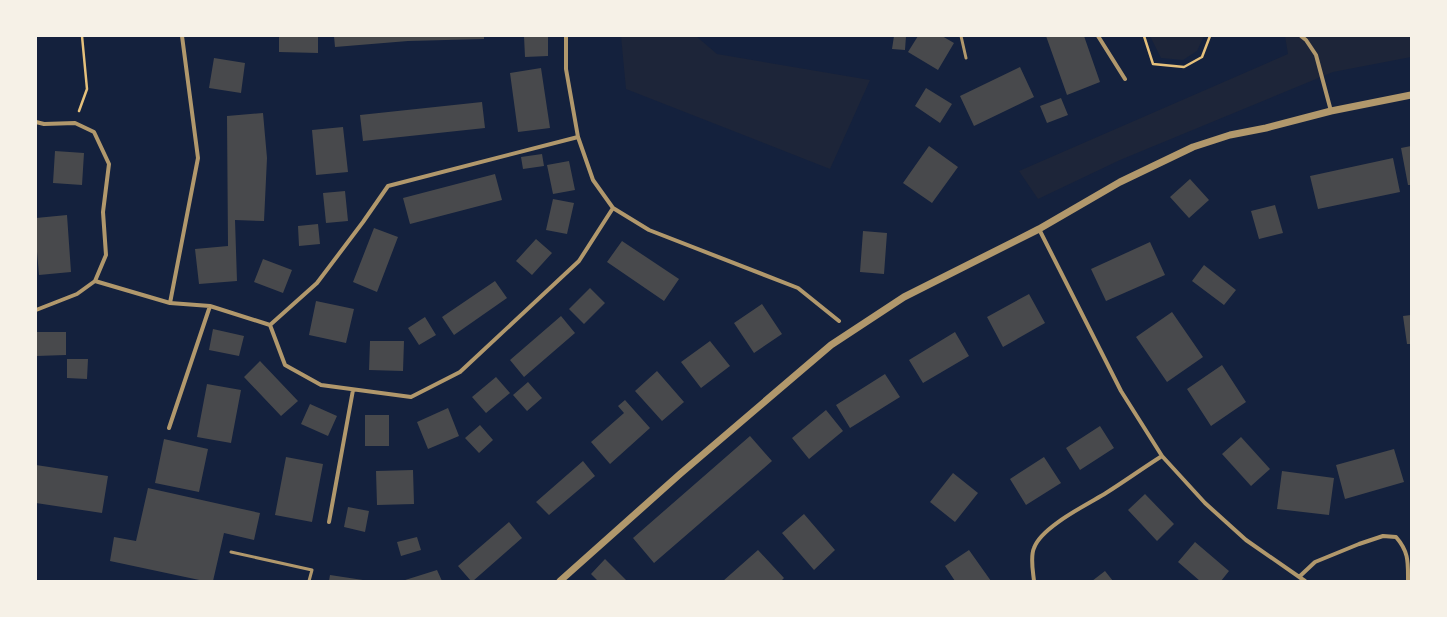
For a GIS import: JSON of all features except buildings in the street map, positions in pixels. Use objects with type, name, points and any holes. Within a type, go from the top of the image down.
[{"type":"street","points":[[170,303],[198,158],[182,36]]},
{"type":"street","points":[[566,36],[566,69],[578,137],[593,180],[613,208],[649,230],[798,288],[840,321]]},
{"type":"street","points":[[1098,36],[1125,79]]},
{"type":"street","points":[[1301,36],[1306,40],[1316,55],[1331,111]]},
{"type":"street","points":[[560,581],[680,474],[831,346],[904,297],[1039,229],[1120,182],[1193,147],[1230,135],[1266,128],[1331,111],[1411,96]]},
{"type":"street","points":[[36,122],[44,124],[75,123],[94,132],[109,164],[103,212],[106,255],[95,281],[77,294],[36,310]]},
{"type":"street","points":[[270,325],[317,283],[388,186],[578,137]]},
{"type":"street","points":[[270,325],[285,365],[321,385],[411,397],[460,372],[579,261],[613,208]]},
{"type":"street","points":[[1039,229],[1121,391],[1162,456],[1205,503],[1246,540],[1304,581]]},
{"type":"street","points":[[95,281],[170,303],[210,306],[270,325]]},
{"type":"street","points":[[169,428],[210,306]]},
{"type":"street","points":[[329,522],[353,390]]},
{"type":"street","points":[[1034,581],[1032,567],[1034,548],[1040,537],[1063,518],[1162,456]]},
{"type":"street","points":[[1299,577],[1315,562],[1383,536],[1396,537],[1404,546],[1408,560],[1408,581]]},
{"type":"lane","points":[[961,36],[966,58]]},
{"type":"lane","points":[[231,552],[312,570],[310,581]]},
{"type":"path","points":[[75,123],[87,89],[82,36]]},
{"type":"path","points":[[1144,36],[1153,64],[1184,67],[1202,57],[1210,36]]},
{"type":"shaded area","points":[[621,36],[696,36],[717,54],[870,80],[830,169],[626,89]]},
{"type":"shaded area","points":[[1150,36],[1204,36],[1197,51],[1183,60],[1161,58]]},
{"type":"shaded area","points":[[1285,36],[1411,36],[1411,57],[1333,72],[1120,160],[1038,199],[1019,171],[1288,54]]}]
